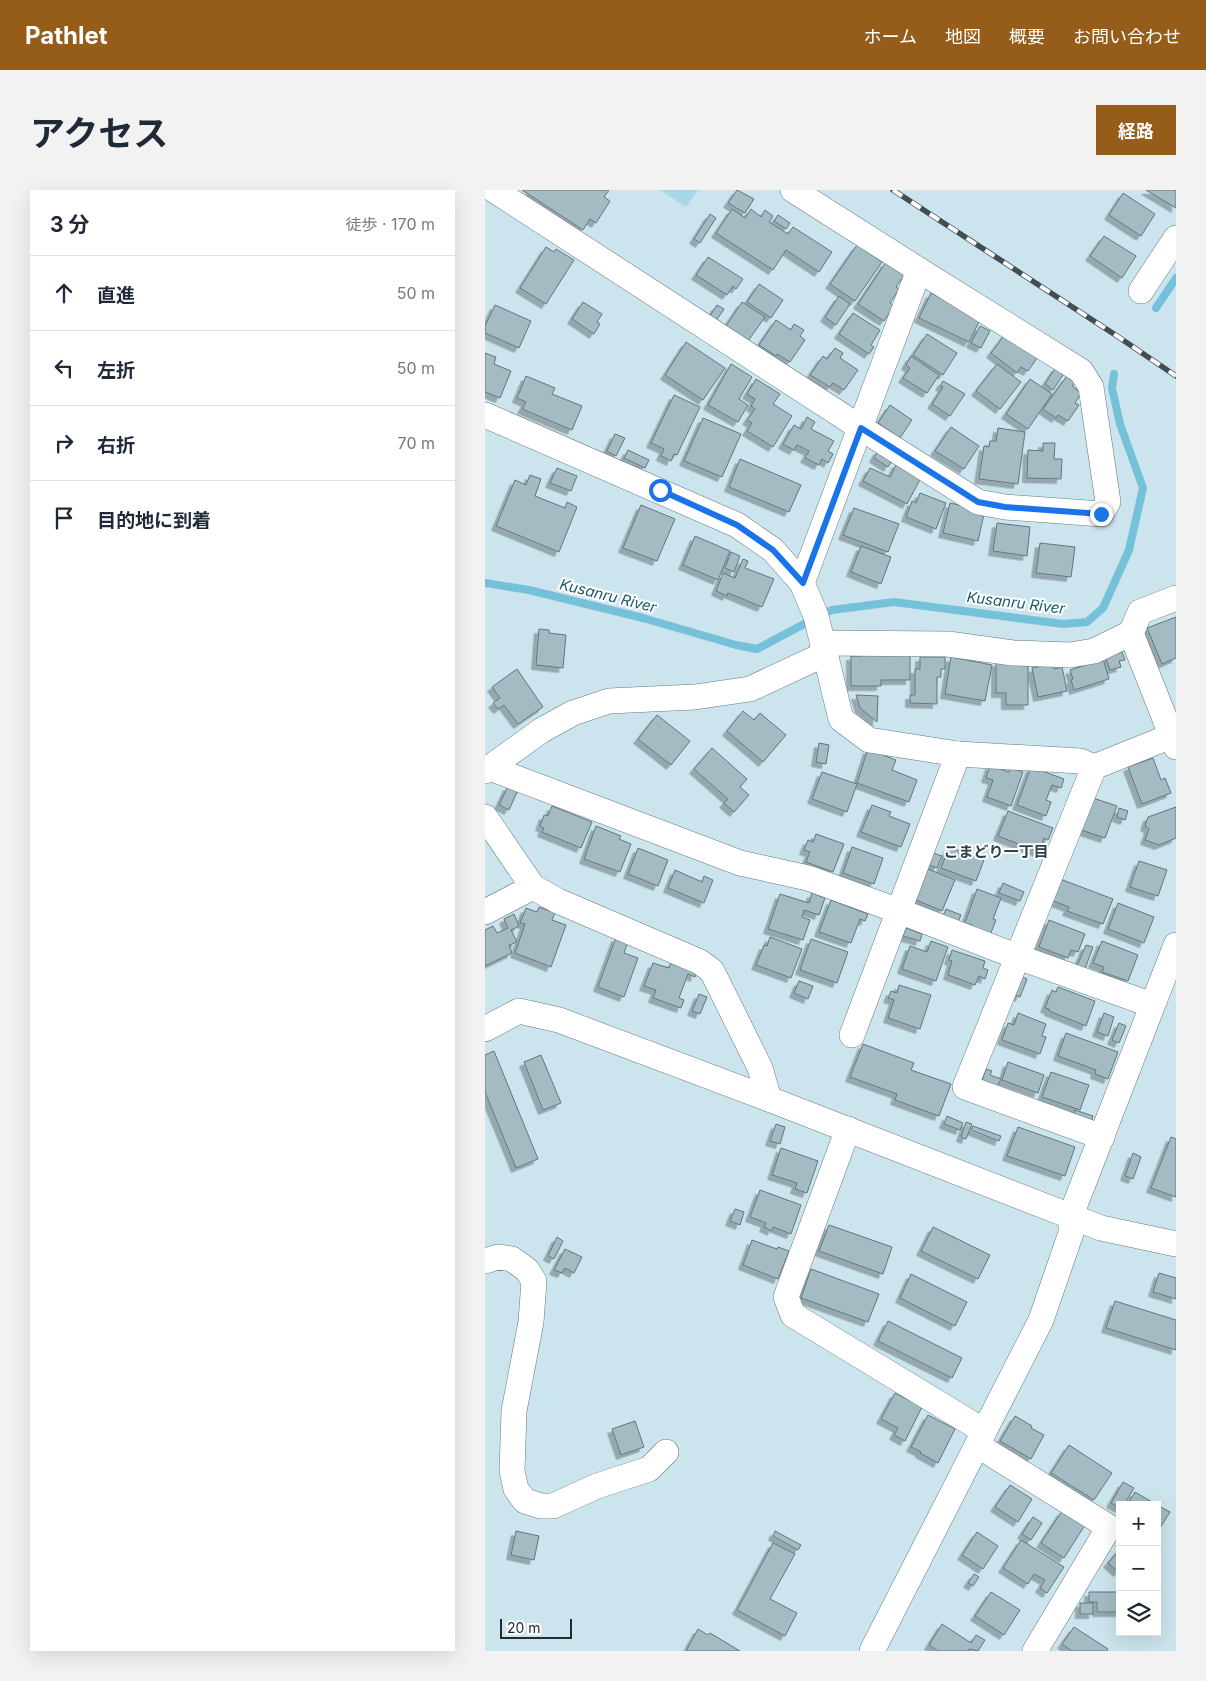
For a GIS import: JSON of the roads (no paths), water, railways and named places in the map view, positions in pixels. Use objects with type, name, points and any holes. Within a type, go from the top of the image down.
[{"type":"street","points":[[494,190],[978,502],[1005,507],[1101,514],[1108,502],[1091,387],[1081,370],[793,190]]},
{"type":"street","points":[[1141,291],[1176,238]]},
{"type":"street","points":[[803,583],[919,270]]},
{"type":"street","points":[[485,415],[737,525],[773,550],[803,583],[816,616],[841,719],[869,740],[958,754],[1081,761],[1094,767],[1175,739],[1131,633]]},
{"type":"street","points":[[487,769],[542,730],[573,713],[609,701],[695,697],[750,689],[824,648],[948,644],[1013,652],[1070,655],[1094,650],[1131,633],[1140,612],[1176,598]]},
{"type":"street","points":[[852,1035],[958,754]]},
{"type":"street","points":[[1094,767],[965,1087],[1102,1137]]},
{"type":"street","points":[[487,769],[740,863],[808,878],[899,910],[1017,957],[1152,1006]]},
{"type":"street","points":[[485,817],[533,887],[558,901],[700,962],[712,971],[760,1068],[769,1099]]},
{"type":"street","points":[[485,912],[533,887]]},
{"type":"street","points":[[872,1651],[1041,1320],[1071,1233],[1071,1215],[1176,945]]},
{"type":"street","points":[[485,1029],[519,1012],[559,1020],[848,1129],[1101,1228],[1176,1244]]},
{"type":"street","points":[[848,1129],[786,1297],[793,1315],[981,1438],[1109,1527],[1035,1651]]},
{"type":"street","points":[[485,1261],[498,1258],[512,1260],[527,1270],[534,1281],[531,1322],[514,1411],[512,1471],[516,1489],[525,1501],[541,1506],[553,1506],[597,1486],[649,1469],[666,1452]]},
{"type":"waterway","name":"Kusanru River","points":[[1156,308],[1176,278]]},
{"type":"waterway","name":"Kusanru River","points":[[827,612],[894,602],[1063,624],[1087,622],[1103,608],[1129,550],[1143,488],[1120,424],[1112,388],[1114,374]]},
{"type":"waterway","name":"Kusanru River","points":[[485,583],[529,590],[757,649],[806,623]]},
{"type":"railway","points":[[893,190],[1176,376]]},
{"type":"district","name":"こまどり一丁目","points":[[996,852]]}]
